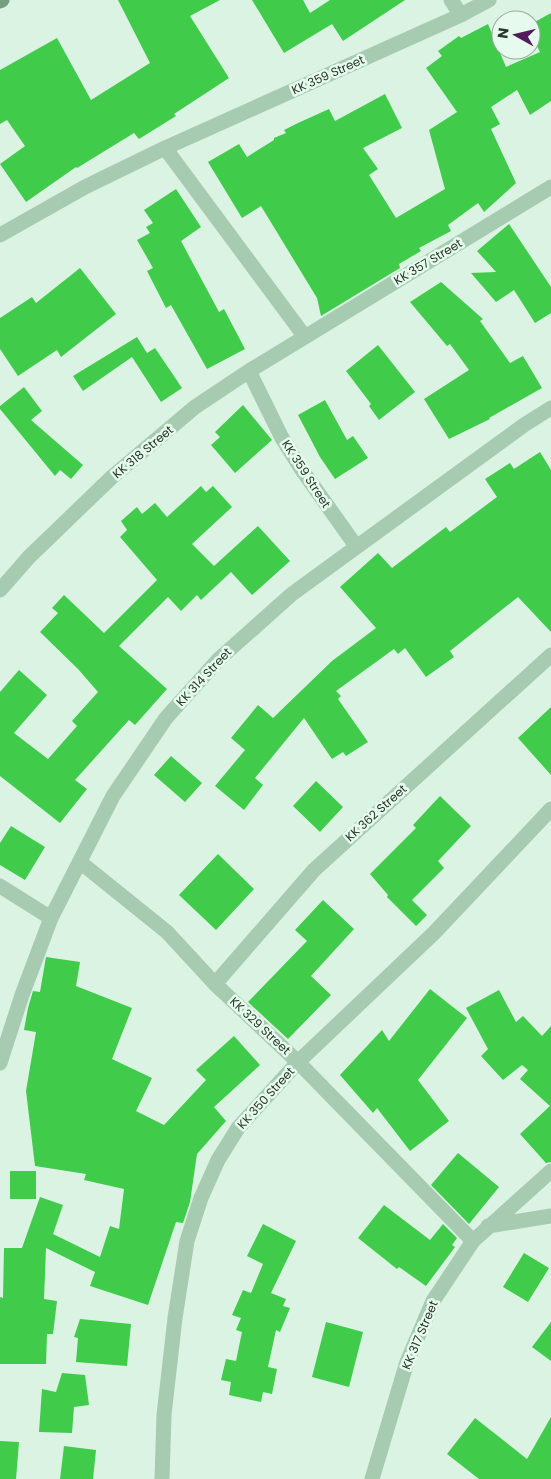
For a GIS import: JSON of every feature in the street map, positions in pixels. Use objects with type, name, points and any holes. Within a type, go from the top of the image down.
[{"type":"street","points":[[451,0],[461,15]]},
{"type":"street","name":"KK 359 Street","points":[[0,235],[85,188],[165,148],[461,15],[489,0]]},
{"type":"street","points":[[165,148],[305,337]]},
{"type":"street","name":"KK 357 Street","points":[[305,337],[551,187]]},
{"type":"street","name":"KK 318 Street","points":[[0,590],[29,557],[112,477],[195,407],[248,371],[305,337]]},
{"type":"street","name":"KK 359 Street","points":[[248,371],[282,438],[324,502],[356,546]]},
{"type":"street","name":"KK 314 Street","points":[[0,1063],[22,995],[51,918],[113,796],[166,718],[219,659],[292,594],[524,425],[551,408]]},
{"type":"street","name":"KK 362 Street","points":[[216,984],[314,870],[551,655]]},
{"type":"street","name":"KK 350 Street","points":[[162,1479],[164,1415],[175,1318],[187,1241],[201,1198],[218,1160],[238,1128],[298,1062],[434,933],[551,809]]},
{"type":"street","name":"KK 329 Street","points":[[80,862],[167,932],[216,984],[298,1062],[473,1241]]},
{"type":"street","points":[[0,886],[51,918]]},
{"type":"street","name":"KK 317 Street","points":[[372,1479],[408,1362],[433,1301],[473,1241],[551,1171]]},
{"type":"street","points":[[488,1226],[551,1216]]},
{"type":"building","points":[[118,0],[220,0],[190,16],[229,78],[174,114],[176,116],[139,139],[134,133],[76,167],[26,202],[0,164],[25,146],[7,120],[0,124],[0,70],[57,38],[91,100],[150,63]]},
{"type":"building","points":[[252,0],[303,0],[310,13],[330,0],[405,0],[343,41],[332,24],[284,53]]},
{"type":"building","points":[[551,13],[551,101],[530,115],[517,90],[491,107],[500,124],[491,129],[516,183],[484,212],[478,203],[448,225],[451,231],[419,248],[421,251],[399,264],[400,268],[321,316],[317,298],[261,206],[242,218],[208,162],[239,144],[247,157],[274,140],[274,138],[286,133],[284,130],[298,123],[329,109],[335,121],[385,94],[402,128],[363,148],[378,169],[369,175],[396,218],[445,189],[429,130],[457,112],[426,68],[442,56],[438,51],[459,36],[461,38],[488,24],[491,31],[491,60],[503,60],[506,67],[522,60],[541,60],[541,18]]},
{"type":"building","points":[[176,189],[201,227],[181,241],[219,312],[224,309],[245,349],[207,369],[171,305],[166,308],[147,271],[153,268],[137,240],[150,233],[146,227],[153,223],[144,210]]},
{"type":"building","points":[[509,224],[551,287],[551,313],[535,323],[514,290],[496,302],[471,273],[496,272],[477,251]]},
{"type":"building","points":[[80,268],[116,314],[61,357],[57,350],[18,376],[0,349],[0,318],[32,297],[36,303]]},
{"type":"building","points":[[441,282],[483,319],[480,321],[510,363],[523,356],[542,388],[490,419],[449,439],[424,399],[469,370],[450,344],[447,346],[410,302]]},
{"type":"building","points":[[137,337],[147,353],[155,348],[182,388],[161,402],[132,357],[83,391],[73,376]]},
{"type":"building","points":[[378,345],[415,392],[379,420],[369,406],[371,404],[346,371]]},
{"type":"building","points":[[24,387],[42,411],[31,420],[83,465],[71,479],[60,470],[55,476],[0,409],[0,406]]},
{"type":"building","points":[[325,400],[347,440],[353,436],[368,458],[335,479],[320,457],[298,415]]},
{"type":"building","points":[[243,405],[272,440],[235,473],[211,445],[220,437],[215,432]]},
{"type":"building","points":[[540,452],[551,470],[551,632],[518,597],[450,651],[454,657],[426,677],[405,648],[398,654],[394,649],[336,691],[341,696],[338,699],[368,742],[346,756],[343,752],[332,759],[304,718],[255,778],[263,785],[244,810],[215,786],[245,750],[231,738],[258,705],[273,718],[332,661],[376,628],[340,587],[378,553],[392,568],[446,527],[450,532],[497,497],[485,479],[510,463],[514,469]]},
{"type":"building","points":[[201,486],[206,492],[213,486],[232,507],[192,544],[214,566],[258,526],[290,561],[252,595],[231,572],[201,600],[197,595],[181,611],[168,597],[119,646],[167,689],[135,725],[129,720],[75,780],[87,789],[60,823],[0,776],[0,692],[19,670],[47,695],[14,733],[48,759],[77,726],[72,721],[98,692],[78,669],[40,632],[58,613],[52,608],[64,595],[104,633],[157,580],[120,537],[127,530],[121,521],[137,507],[142,514],[155,503],[167,517]]},
{"type":"building","points":[[551,707],[551,775],[518,738]]},
{"type":"building","points":[[171,756],[202,783],[185,802],[154,775]]},
{"type":"building","points":[[316,781],[343,807],[320,832],[293,806]]},
{"type":"building","points":[[440,796],[471,826],[438,861],[444,868],[412,900],[427,915],[416,926],[387,897],[388,895],[370,874],[416,828],[413,825]]},
{"type":"building","points":[[11,826],[45,847],[25,880],[0,865],[0,843]]},
{"type":"building","points":[[218,854],[254,889],[216,930],[179,895]]},
{"type":"building","points":[[323,900],[354,929],[311,976],[331,995],[288,1039],[248,1002],[307,941],[295,930]]},
{"type":"building","points":[[46,957],[80,962],[76,986],[132,1008],[112,1059],[152,1078],[136,1111],[164,1125],[206,1080],[196,1070],[234,1036],[260,1065],[214,1107],[226,1121],[197,1154],[190,1202],[183,1223],[176,1222],[148,1305],[90,1286],[95,1272],[46,1248],[44,1299],[57,1301],[53,1334],[47,1334],[46,1364],[0,1364],[0,1297],[3,1298],[4,1248],[22,1248],[40,1197],[63,1205],[53,1234],[100,1257],[110,1226],[119,1229],[124,1189],[84,1180],[86,1174],[35,1166],[26,1091],[36,1032],[24,1030],[33,991],[40,992]]},
{"type":"building","points":[[430,989],[467,1018],[418,1080],[449,1121],[410,1151],[377,1108],[373,1113],[340,1075],[382,1030],[389,1041]]},
{"type":"building","points":[[499,990],[516,1022],[523,1016],[542,1036],[551,1026],[551,1162],[546,1163],[520,1134],[550,1106],[520,1079],[528,1070],[522,1065],[503,1080],[481,1056],[488,1049],[466,1008]]},
{"type":"building","points":[[458,1153],[499,1187],[469,1224],[431,1185]]},
{"type":"building","points":[[10,1171],[36,1171],[36,1199],[10,1199]]},
{"type":"building","points":[[384,1205],[430,1240],[443,1224],[457,1238],[452,1245],[455,1247],[426,1286],[399,1267],[397,1269],[358,1238]]},
{"type":"building","points":[[263,1224],[296,1241],[271,1293],[286,1299],[283,1306],[290,1308],[280,1332],[276,1330],[268,1367],[277,1369],[272,1394],[263,1392],[261,1402],[229,1395],[231,1382],[221,1380],[226,1359],[236,1361],[242,1332],[236,1330],[241,1318],[232,1315],[243,1290],[251,1293],[263,1264],[247,1256]]},
{"type":"building","points":[[524,1253],[549,1268],[528,1302],[503,1287]]},
{"type":"building","points":[[80,1319],[131,1324],[127,1366],[76,1362],[78,1338],[74,1337]]},
{"type":"building","points":[[326,1322],[363,1332],[349,1387],[312,1377]]},
{"type":"building","points":[[551,1322],[551,1361],[532,1347]]},
{"type":"building","points":[[62,1373],[85,1375],[89,1405],[74,1407],[72,1433],[39,1432],[42,1389],[56,1392]]},
{"type":"building","points":[[551,1417],[551,1479],[479,1479],[447,1454],[475,1418],[527,1459]]},
{"type":"building","points":[[0,1441],[19,1442],[16,1479],[0,1479]]},
{"type":"building","points":[[64,1446],[96,1450],[93,1479],[60,1479]]}]
